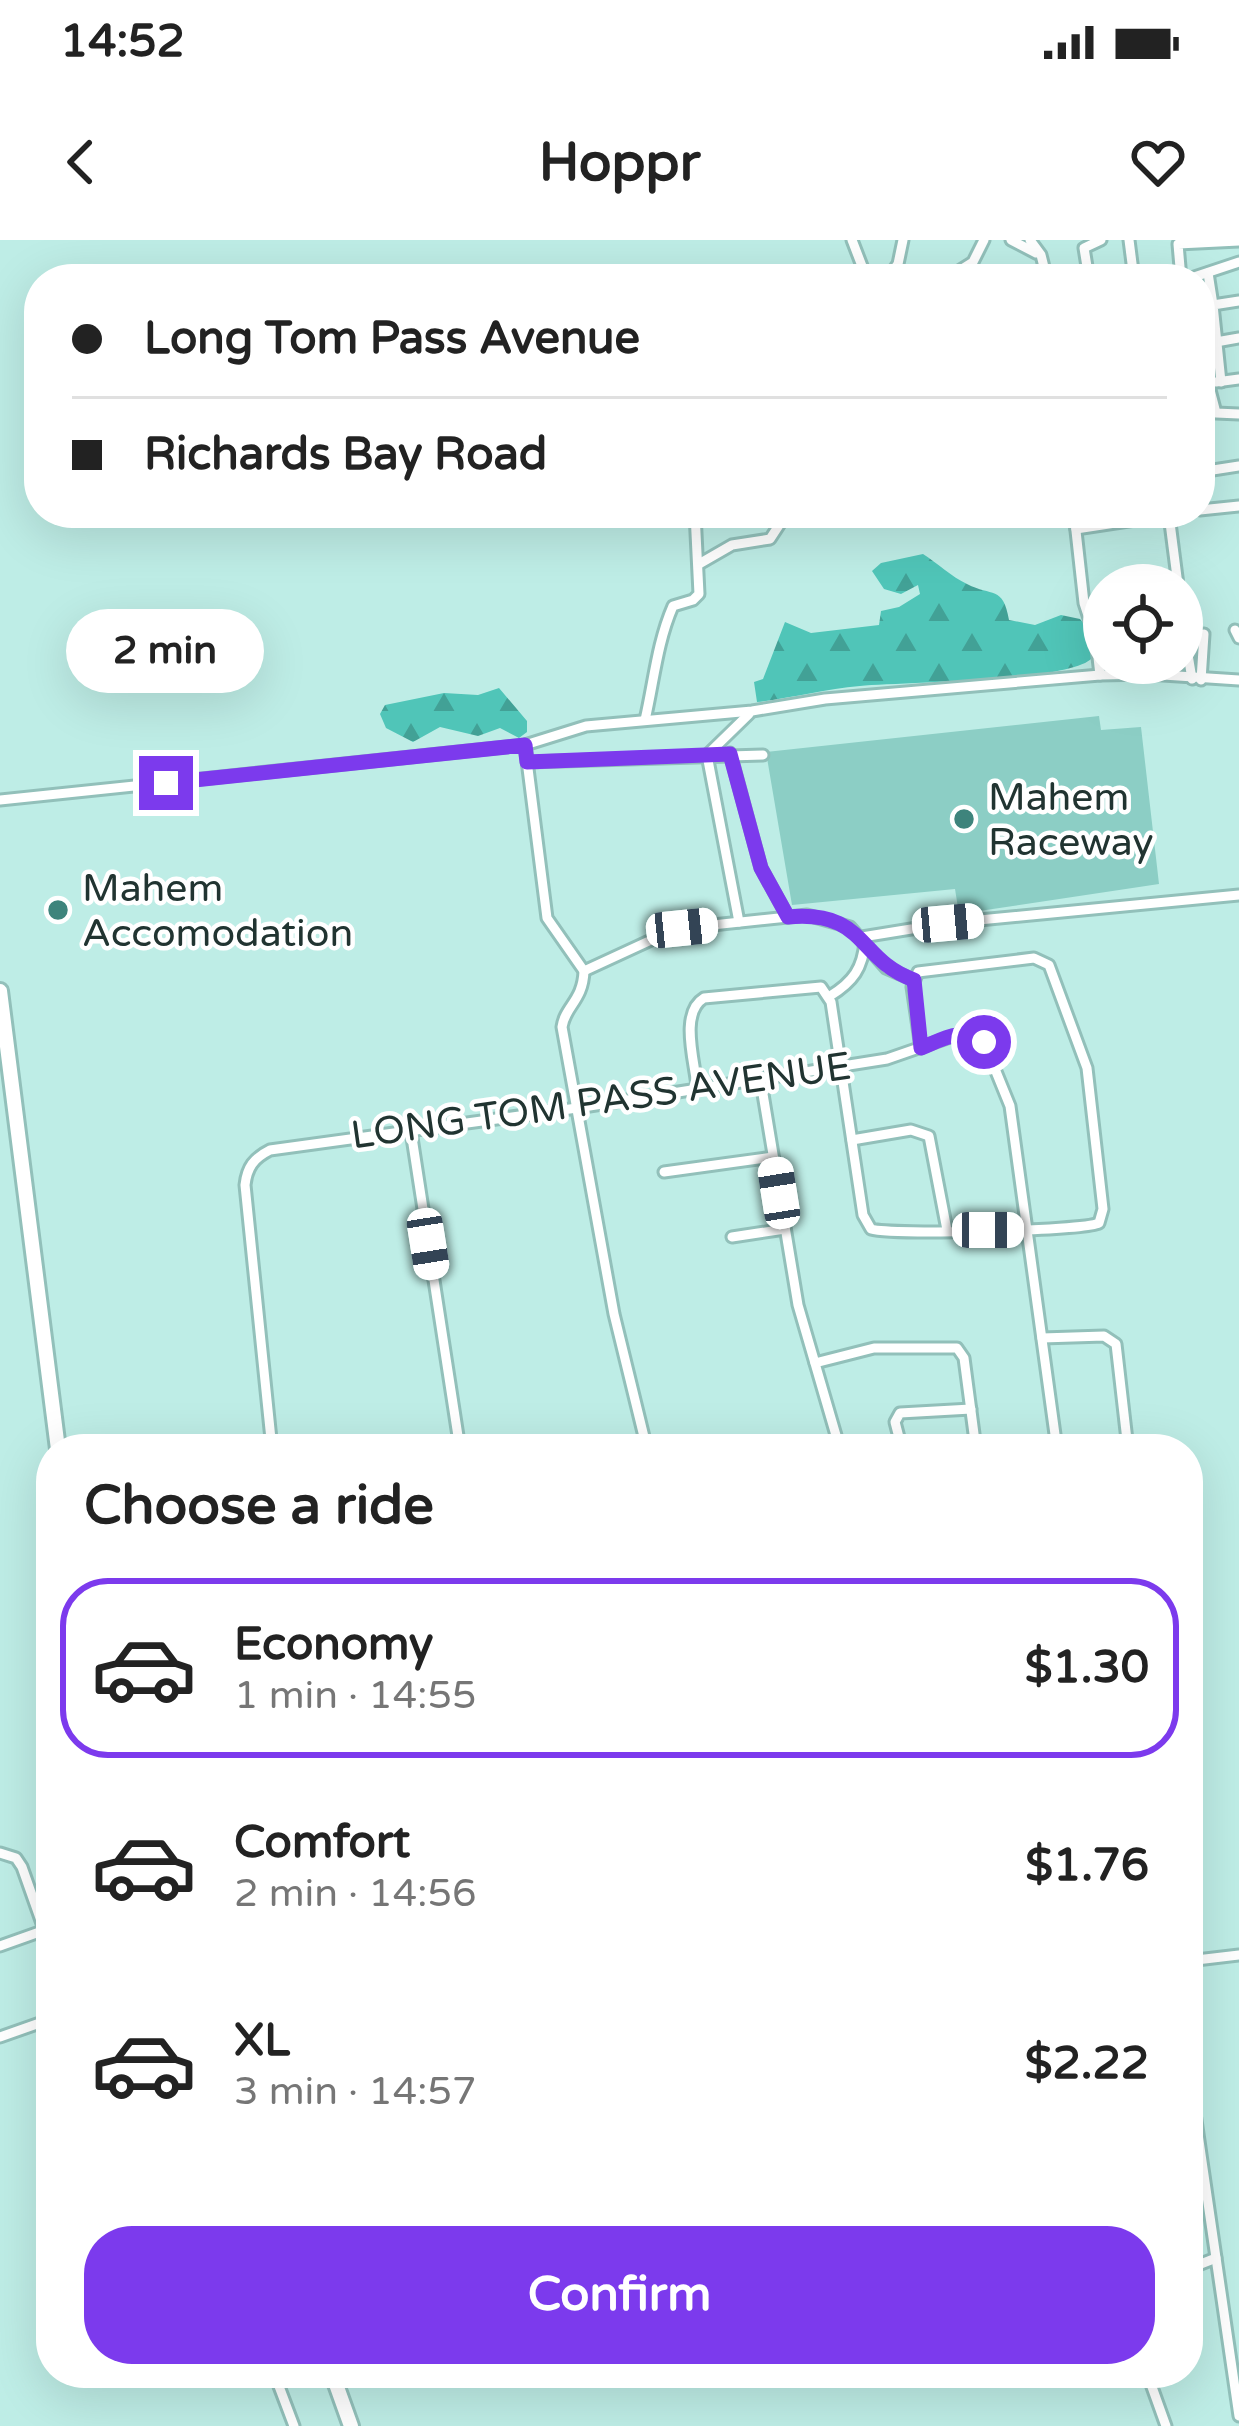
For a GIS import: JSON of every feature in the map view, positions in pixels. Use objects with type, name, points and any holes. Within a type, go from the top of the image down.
[{"type":"main road","points":[[0,991],[53,1434]]},
{"type":"main road","points":[[0,1044],[53,1434]]},
{"type":"main road","points":[[339,2388],[356,2426]]},
{"type":"main road","points":[[346,2388],[356,2426]]},
{"type":"street","points":[[966,264],[984,240]]},
{"type":"street","points":[[1011,240],[1041,255]]},
{"type":"street","points":[[1030,240],[1043,264]]},
{"type":"street","points":[[1087,264],[1084,248],[1101,240]]},
{"type":"street","points":[[1178,242],[1239,241]]},
{"type":"street","points":[[964,264],[976,256]]},
{"type":"street","points":[[1215,330],[1220,382]]},
{"type":"street","points":[[1216,342],[1239,338]]},
{"type":"street","points":[[1215,383],[1239,379]]},
{"type":"street","points":[[645,720],[662,634],[673,606],[699,594],[695,528]]},
{"type":"street","points":[[699,564],[725,547],[770,538],[777,528]]},
{"type":"street","points":[[1079,528],[1083,594]]},
{"type":"street","points":[[1176,528],[1177,564]]},
{"type":"street","points":[[1203,640],[1204,634]]},
{"type":"street","points":[[0,800],[525,745],[586,726],[1083,676]]},
{"type":"street","points":[[1203,679],[1239,680]]},
{"type":"street","points":[[707,755],[752,711]]},
{"type":"street","points":[[525,745],[547,918],[584,970],[580,997],[562,1019],[562,1027],[614,1314],[643,1434]]},
{"type":"street","points":[[730,754],[761,868],[788,917]]},
{"type":"street","points":[[707,755],[739,922]]},
{"type":"street","points":[[527,762],[763,755]]},
{"type":"street","points":[[864,939],[948,923],[1239,895]]},
{"type":"street","points":[[584,970],[674,928],[820,916],[850,927],[886,968],[914,980]]},
{"type":"street","points":[[857,974],[864,939]]},
{"type":"street","points":[[697,1088],[690,1015],[698,1001],[821,987],[830,996],[868,1226],[882,1232],[1093,1227],[1103,1215],[1089,1077],[1052,969],[1034,958],[928,969],[914,980]]},
{"type":"street","points":[[830,996],[857,974],[886,968]]},
{"type":"street","points":[[914,980],[921,1048]]},
{"type":"street","name":"LONG TOM PASS AVENUE","points":[[270,1434],[245,1185],[256,1156],[270,1150],[887,1059],[957,1034],[974,1035],[988,1050],[1010,1106],[1028,1230]]},
{"type":"street","points":[[760,1076],[798,1305],[836,1434]]},
{"type":"street","points":[[852,1140],[911,1130],[929,1136],[947,1230]]},
{"type":"street","points":[[411,1131],[458,1434]]},
{"type":"street","points":[[664,1172],[773,1156]]},
{"type":"street","points":[[733,1237],[784,1229]]},
{"type":"street","points":[[1028,1230],[1055,1434]]},
{"type":"street","points":[[1042,1338],[1104,1336],[1114,1341],[1126,1434]]},
{"type":"street","points":[[815,1363],[867,1349],[957,1348],[964,1358],[974,1434]]},
{"type":"street","points":[[898,1434],[895,1422],[903,1411],[971,1408]]},
{"type":"street","points":[[0,1853],[16,1858],[36,1905]]},
{"type":"street","points":[[0,1946],[36,1933]]},
{"type":"street","points":[[1203,1959],[1239,1955]]},
{"type":"street","points":[[0,2037],[36,2024]]},
{"type":"street","points":[[1203,2173],[1239,2416]]},
{"type":"street","points":[[1203,2263],[1216,2258]]},
{"type":"street","points":[[280,2388],[294,2426]]},
{"type":"street","points":[[1153,2388],[1166,2426]]},
{"type":"shaded area","name":"Mahem Raceway","points":[[1099,716],[1101,730],[1141,727],[1159,884],[959,914],[955,889],[792,905],[766,752]]},
{"type":"green space","points":[[923,554],[961,581],[1000,597],[1009,620],[1035,625],[1061,615],[1080,619],[1083,663],[1020,676],[860,686],[757,702],[754,682],[763,679],[785,622],[811,633],[879,625],[881,611],[920,594],[918,585],[901,594],[884,589],[872,571],[881,563]]},
{"type":"green space","points":[[499,688],[527,721],[527,732],[519,738],[500,728],[478,736],[440,727],[413,742],[386,728],[380,714],[385,705],[444,693],[478,695]]},
{"type":"place","name":"Mahem Raceway","points":[[964,819]]},
{"type":"place","name":"Mahem Accomodation","points":[[58,910]]},
{"type":"route","points":[[166,783],[525,745],[527,762],[730,754],[761,868],[788,917],[820,916],[850,927],[886,968],[914,980],[921,1048],[962,1033],[984,1042]]}]
